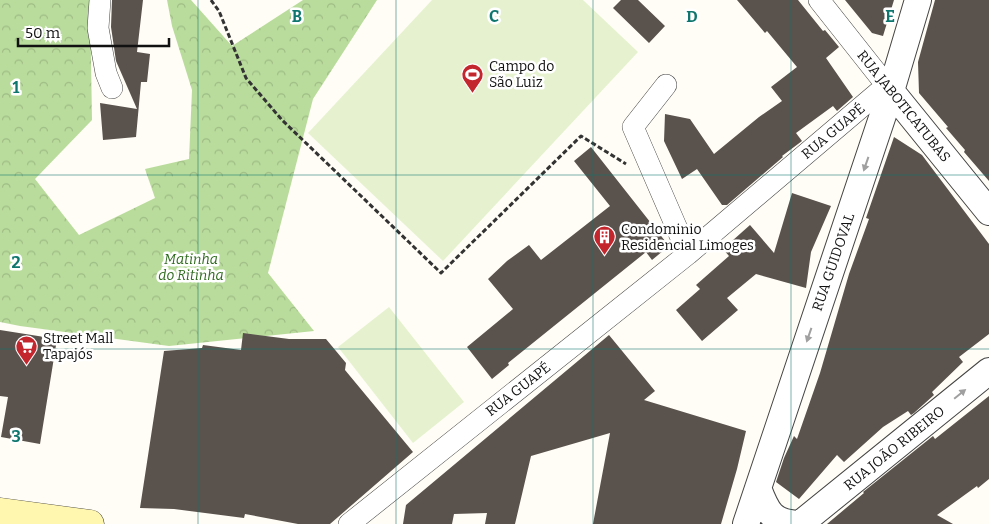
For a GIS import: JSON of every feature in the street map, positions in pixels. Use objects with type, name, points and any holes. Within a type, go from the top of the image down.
[{"type":"main road","points":[[0,512],[90,524]]},
{"type":"street","points":[[100,0],[98,28],[106,73],[112,88]]},
{"type":"street","name":"RUA JABOTICATUBAS","points":[[819,0],[989,212]]},
{"type":"street","name":"RUA GUIDOVAL","points":[[746,524],[918,0]]},
{"type":"street","points":[[666,85],[633,127],[688,254]]},
{"type":"street","name":"RUA GUAPÉ","points":[[349,524],[688,254],[889,88]]},
{"type":"street","name":"RUA JOÃO RIBEIRO","points":[[800,524],[989,371]]},
{"type":"street","points":[[758,488],[765,508],[773,516],[786,523],[800,524]]},
{"type":"path","points":[[211,0],[219,11],[246,78],[282,120],[441,273],[581,136],[627,165]]},
{"type":"green space","name":"Matinha do Ritinha","points":[[0,0],[90,0],[92,120],[35,179],[79,235],[155,198],[145,169],[189,159],[192,90],[172,26],[167,0],[191,0],[232,46],[303,0],[377,0],[313,99],[268,273],[314,331],[169,346],[0,322]]},
{"type":"green space","name":"Campo do São Luiz","points":[[432,0],[583,0],[638,52],[443,261],[308,133]]},
{"type":"green space","points":[[389,307],[464,402],[413,443],[338,347]]},
{"type":"building","points":[[112,0],[143,0],[137,52],[150,54],[147,82],[141,82],[136,137],[103,140],[100,103],[137,109],[116,61],[111,27]]},
{"type":"building","points":[[621,0],[638,0],[665,26],[649,43],[613,8]]},
{"type":"building","points":[[737,0],[798,0],[823,31],[825,30],[839,47],[826,58],[853,97],[837,111],[833,106],[796,133],[802,141],[782,156],[727,205],[722,205],[697,169],[682,179],[664,141],[665,114],[690,119],[714,154],[759,117],[782,101],[771,87],[797,67],[767,31],[765,33]]},
{"type":"building","points":[[845,0],[894,0],[883,36],[872,33]]},
{"type":"building","points":[[935,0],[989,0],[989,181],[964,152],[965,150],[946,128],[948,127],[919,93],[918,62]]},
{"type":"building","points":[[894,137],[922,155],[989,244],[989,334],[959,357],[963,362],[932,392],[934,395],[914,413],[911,415],[908,411],[883,427],[844,462],[837,455],[799,499],[776,482],[794,436],[797,439],[820,373],[849,274],[869,219],[866,218]]},
{"type":"building","points":[[591,147],[669,246],[652,260],[646,252],[508,363],[509,365],[492,379],[467,347],[513,309],[488,279],[507,261],[529,245],[541,260],[610,206],[574,161]]},
{"type":"building","points":[[792,193],[831,206],[811,252],[806,288],[756,274],[727,298],[738,310],[702,341],[676,310],[700,289],[696,285],[729,256],[723,249],[750,225],[774,253]]},
{"type":"building","name":"Street Mall Tapajós","points":[[0,330],[57,339],[40,444],[1,437],[8,397],[0,396]]},
{"type":"building","points":[[243,333],[289,339],[326,339],[346,363],[345,370],[413,452],[330,524],[298,524],[245,514],[244,518],[174,509],[140,508],[164,351],[202,348],[203,345],[241,350]]},
{"type":"building","points":[[609,335],[655,391],[644,400],[746,431],[721,524],[593,524],[610,433],[531,456],[515,524],[485,524],[487,513],[454,514],[452,524],[403,524],[406,505]]},
{"type":"building","points":[[989,396],[989,479],[937,515],[953,524],[827,524],[863,492],[933,436],[935,439]]},
{"type":"place","name":"Campo do São Luiz","points":[[473,93]]},
{"type":"place","name":"Condominio Residencial Limoges","points":[[605,256]]},
{"type":"place","name":"Street Mall Tapajós","points":[[27,365]]}]
